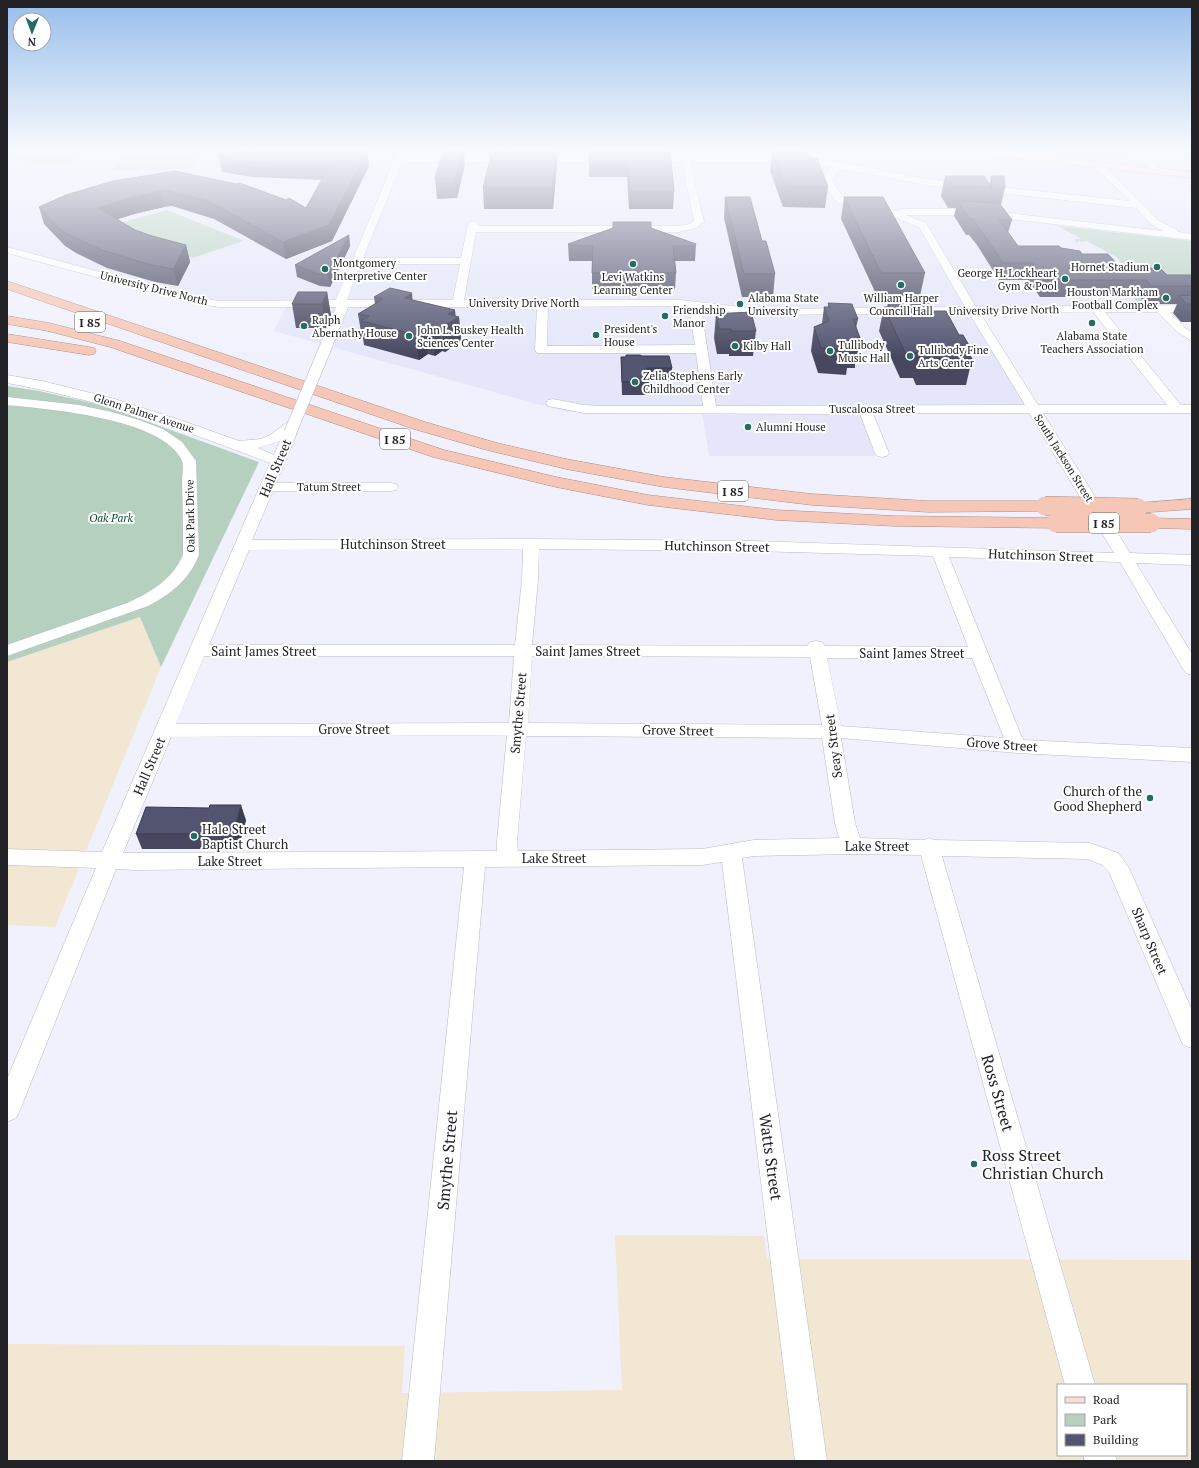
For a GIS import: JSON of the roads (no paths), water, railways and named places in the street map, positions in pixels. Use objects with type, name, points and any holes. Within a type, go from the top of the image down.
[{"type":"highway","points":[[7,285],[172,343]]},
{"type":"highway","name":"I 85","points":[[48,314],[86,321],[172,343],[427,428],[515,453],[593,470],[762,496],[800,499],[914,506],[1192,508]]},
{"type":"highway","name":"I 85","points":[[7,320],[49,327],[115,344],[439,454],[556,482],[648,500],[776,515],[894,521],[1192,524]]},
{"type":"highway","points":[[7,338],[100,353],[164,367],[236,386]]},
{"type":"highway","points":[[1138,508],[1192,504]]},
{"type":"street","name":"Hall Street","points":[[7,1110],[109,861],[342,308],[341,298],[373,220]]},
{"type":"street","points":[[458,303],[472,226],[678,229],[693,226],[699,222],[698,220]]},
{"type":"street","points":[[908,220],[923,225],[931,220]]},
{"type":"street","points":[[1038,220],[1191,237]]},
{"type":"street","points":[[1152,220],[1166,229],[1191,237]]},
{"type":"street","points":[[1128,230],[1143,228],[1154,222]]},
{"type":"street","name":"South Jackson Street","points":[[923,225],[972,309],[1126,558],[1133,573],[1192,670]]},
{"type":"street","name":"University Drive North","points":[[7,250],[207,303],[681,303],[758,312],[1192,308]]},
{"type":"street","points":[[356,261],[465,261]]},
{"type":"street","points":[[543,303],[541,350],[701,349]]},
{"type":"street","points":[[702,305],[696,314],[710,409]]},
{"type":"street","points":[[1160,308],[1181,330],[1192,337]]},
{"type":"street","points":[[1096,309],[1176,409]]},
{"type":"street","name":"Glenn Palmer Avenue","points":[[7,379],[54,386],[120,404],[278,461]]},
{"type":"street","name":"Oak Park Drive","points":[[7,401],[72,408],[108,415],[149,428],[170,438],[178,444],[185,452],[189,461],[191,555],[188,564],[177,579],[169,587],[151,599],[133,608],[7,651]]},
{"type":"street","name":"Tuscaloosa Street","points":[[553,403],[584,409],[1192,409]]},
{"type":"street","points":[[865,409],[882,453]]},
{"type":"street","name":"Hall Street","points":[[236,445],[257,445],[271,442],[292,428]]},
{"type":"street","name":"Tatum Street","points":[[267,487],[391,487]]},
{"type":"street","name":"Hutchinson Street","points":[[242,545],[531,544],[752,546],[1192,560]]},
{"type":"street","name":"Smythe Street","points":[[508,858],[507,842],[516,729],[521,692],[523,650],[530,580],[531,544]]},
{"type":"street","points":[[939,552],[1008,728],[1017,746]]},
{"type":"street","name":"Saint James Street","points":[[198,651],[817,649],[979,653]]},
{"type":"street","name":"Seay Street","points":[[817,649],[832,723],[831,744],[845,823],[852,846]]},
{"type":"street","name":"Grove Street","points":[[164,731],[516,729],[832,732],[1017,746],[1192,755]]},
{"type":"street","name":"Lake Street","points":[[7,857],[73,858],[109,861],[702,857],[754,848],[852,846],[1064,849],[1090,850],[1100,854]]},
{"type":"street","name":"Ross Street","points":[[929,846],[1080,1384]]},
{"type":"street","name":"Watts Street","points":[[731,852],[811,1461]]},
{"type":"street","name":"Sharp Street","points":[[1100,854],[1110,859],[1118,868],[1192,1037]]},
{"type":"street","name":"Smythe Street","points":[[418,1461],[475,859]]},
{"type":"place","name":"Levi Watkins Learning Center","points":[[633,264]]},
{"type":"place","name":"Hornet Stadium","points":[[1157,267]]},
{"type":"place","name":"Montgomery Interpretive Center","points":[[325,269]]},
{"type":"place","name":"George H. Lockheart Gym & Pool","points":[[1065,279]]},
{"type":"place","name":"William Harper Councill Hall","points":[[901,285]]},
{"type":"place","name":"Houston Markham Football Complex","points":[[1166,298]]},
{"type":"place","name":"Alabama State University","points":[[740,304]]},
{"type":"place","name":"Friendship Manor","points":[[665,316]]},
{"type":"place","name":"Alabama State Teachers Association","points":[[1092,323]]},
{"type":"place","name":"Ralph Abernathy House","points":[[304,326]]},
{"type":"place","name":"President's House","points":[[596,335]]},
{"type":"place","name":"John L. Buskey Health Sciences Center","points":[[409,336]]},
{"type":"place","name":"Kilby Hall","points":[[735,346]]},
{"type":"place","name":"Tullibody Music Hall","points":[[830,351]]},
{"type":"place","name":"Tullibody Fine Arts Center","points":[[910,356]]},
{"type":"place","name":"Zelia Stephens Early Childhood Center","points":[[635,382]]},
{"type":"place","name":"Alumni House","points":[[748,427]]},
{"type":"place","name":"Church of the Good Shepherd","points":[[1150,798]]},
{"type":"place","name":"Hale Street Baptist Church","points":[[194,836]]},
{"type":"place","name":"Ross Street Christian Church","points":[[974,1164]]},
{"type":"park label","name":"Oak Park","points":[[111,518]]}]
